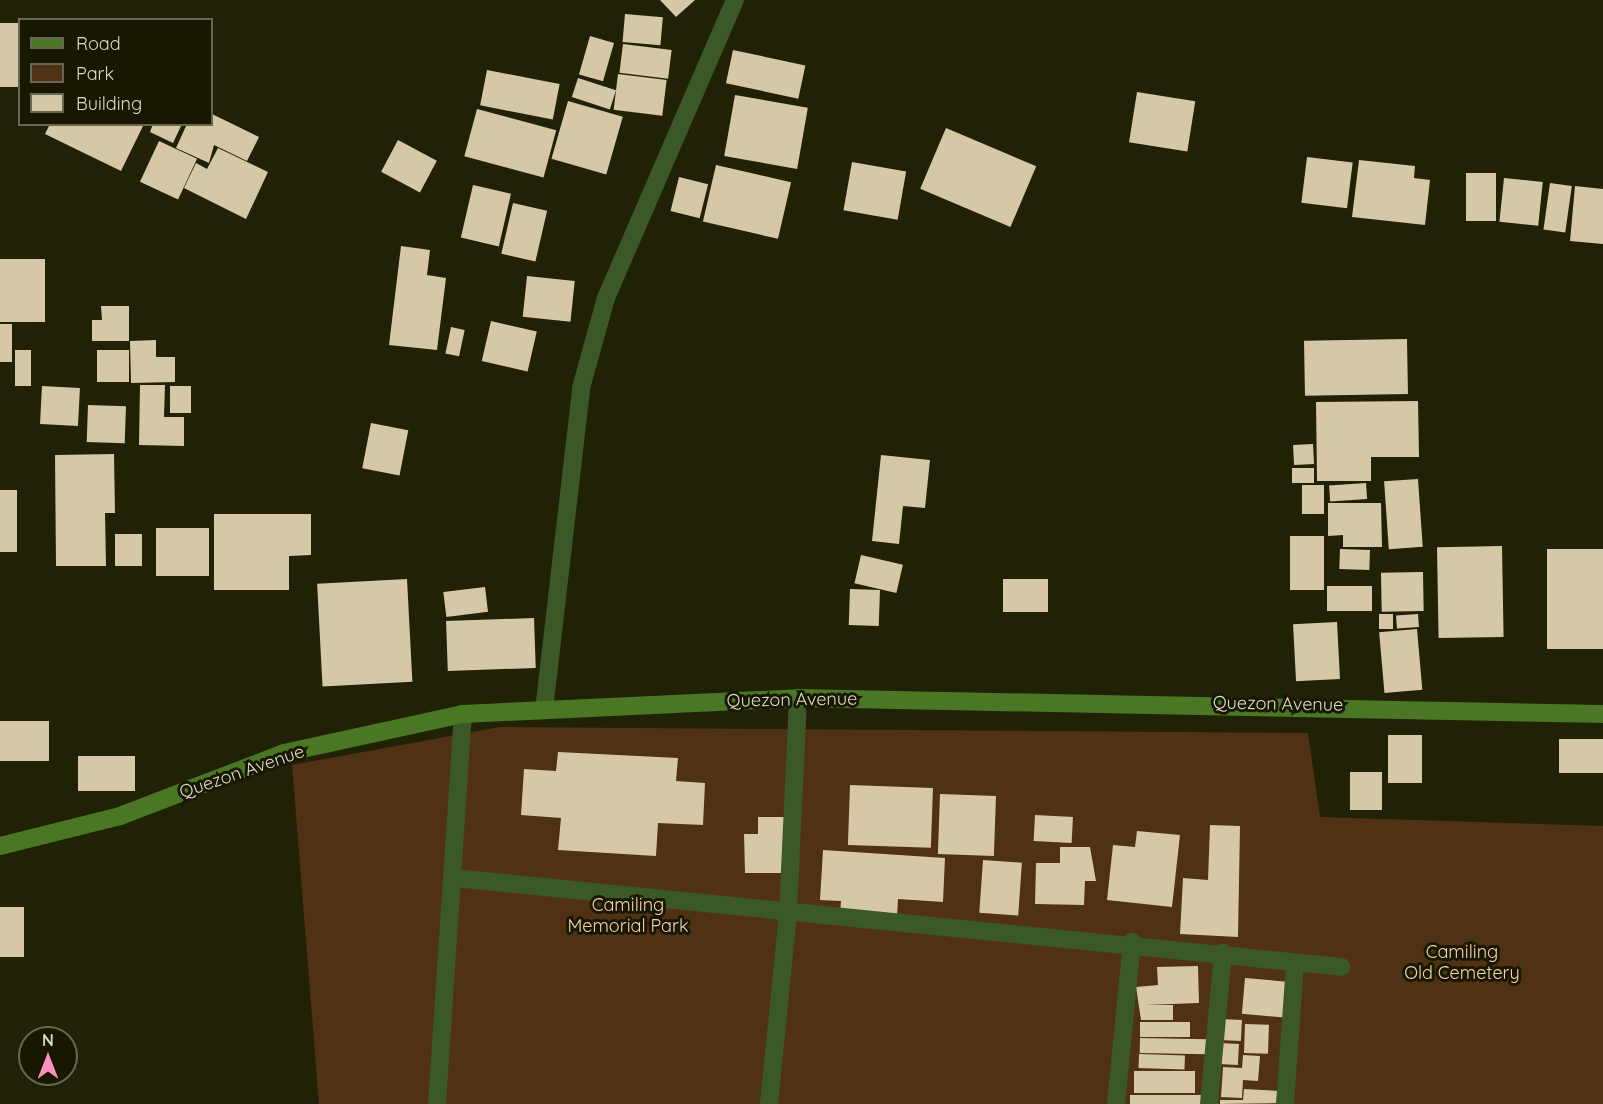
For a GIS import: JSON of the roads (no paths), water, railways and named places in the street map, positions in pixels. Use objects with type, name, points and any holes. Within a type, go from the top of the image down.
[{"type":"street","points":[[544,710],[581,388],[606,298],[735,0]]},
{"type":"street","points":[[769,1104],[788,912],[798,698]]},
{"type":"street","name":"Quezon Avenue","points":[[0,846],[120,816],[284,753],[463,714],[798,698],[1603,714]]},
{"type":"street","points":[[437,1104],[454,878],[463,714]]},
{"type":"street","points":[[454,878],[788,912],[1132,942],[1342,967]]},
{"type":"street","points":[[1116,1104],[1132,942]]},
{"type":"street","points":[[1209,1104],[1223,952]]},
{"type":"street","points":[[1285,1104],[1295,963]]},
{"type":"park label","name":"Camiling Memorial Park","points":[[628,916]]},
{"type":"park label","name":"Camiling Old Cemetery","points":[[1462,963]]}]
